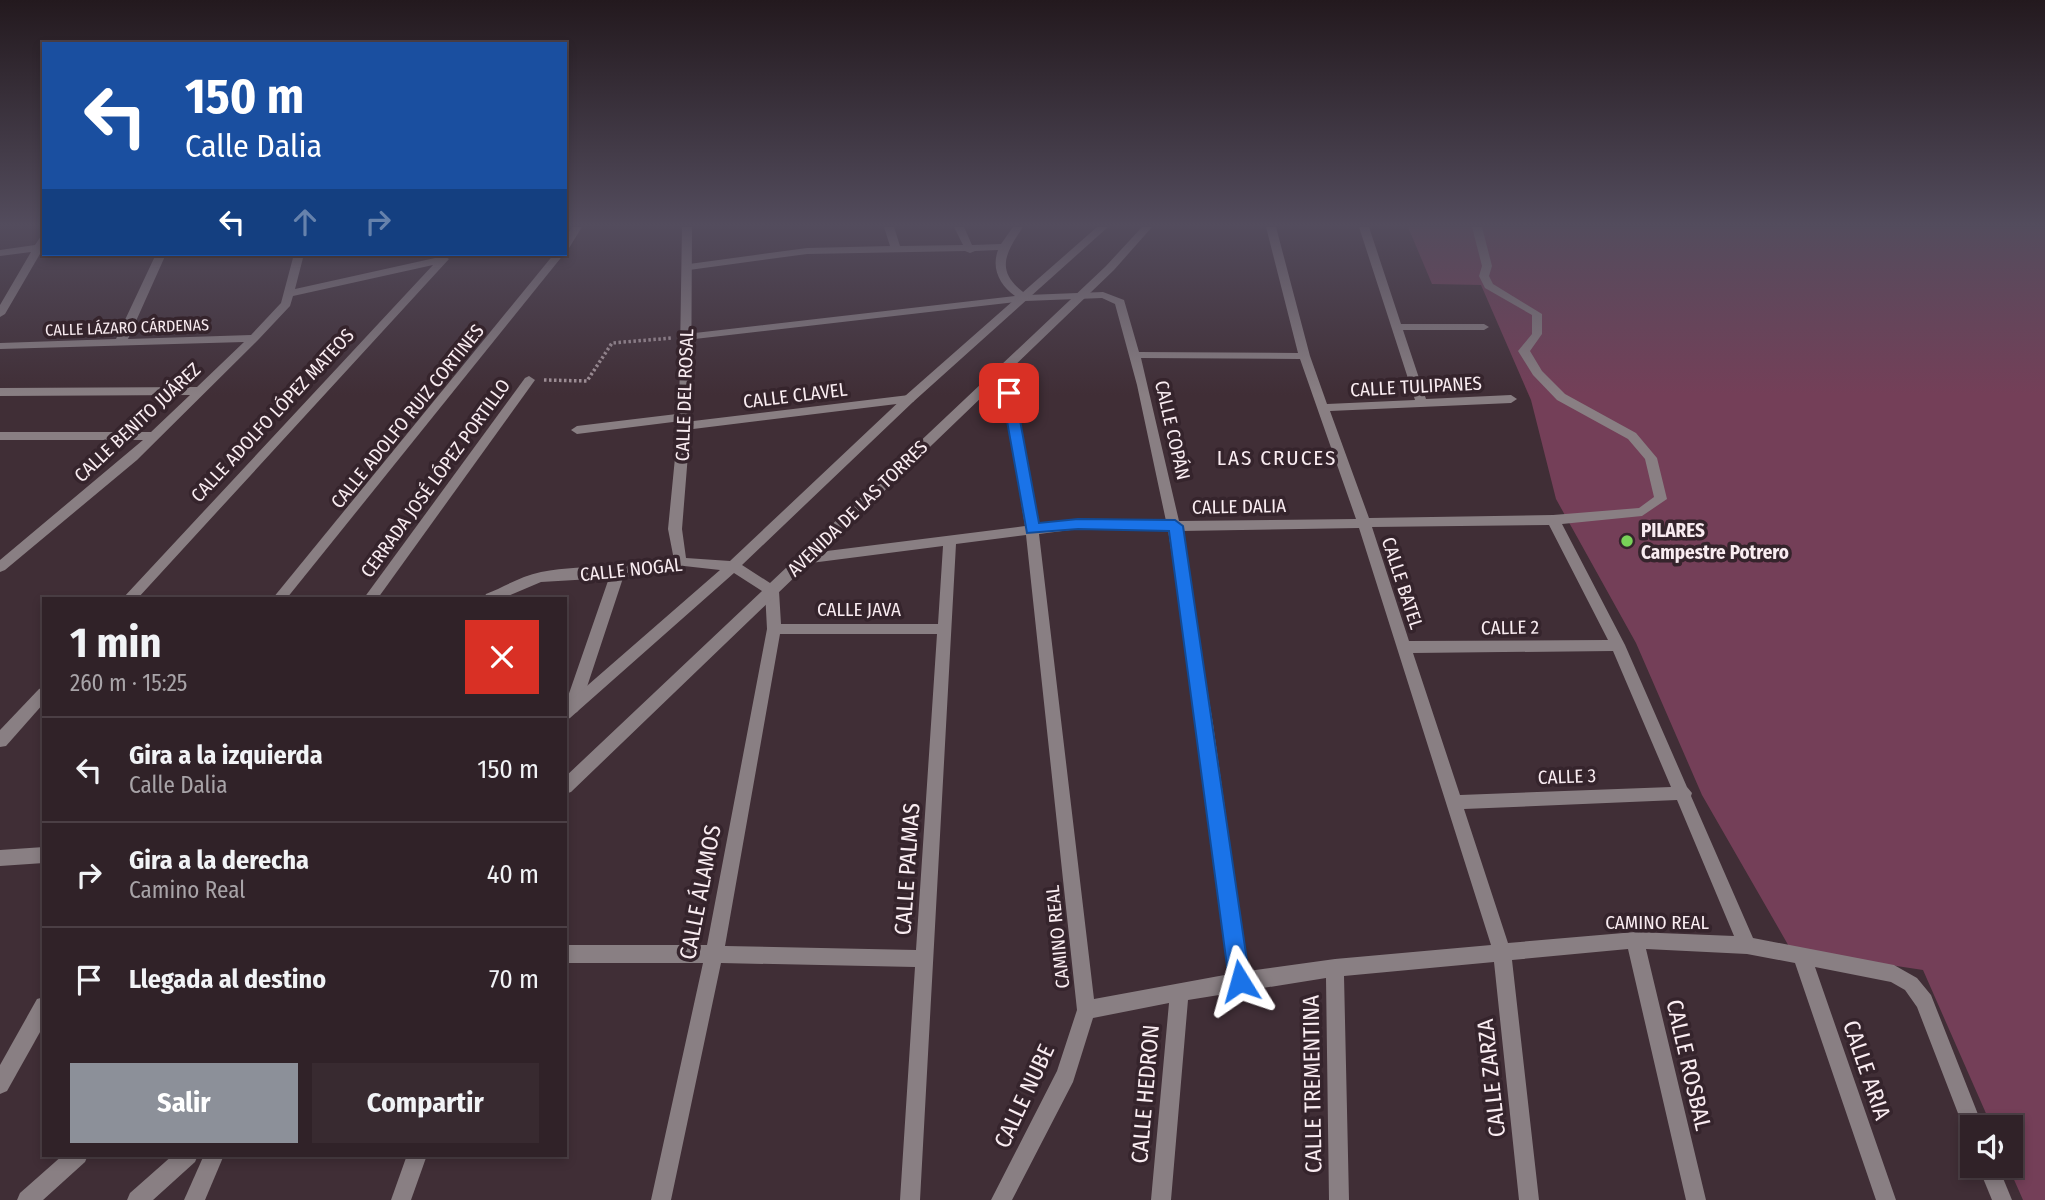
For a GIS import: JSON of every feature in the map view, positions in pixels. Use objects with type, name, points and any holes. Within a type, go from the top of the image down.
[{"type":"street","points":[[0,314],[18,283]]},
{"type":"street","points":[[120,343],[148,283]]},
{"type":"street","name":"CALLE BENITO JUÁREZ","points":[[0,567],[155,436],[286,304],[291,283]]},
{"type":"street","name":"CALLE ADOLFO LÓPEZ MATEOS","points":[[288,294],[337,283]]},
{"type":"street","name":"CALLE ADOLFO LÓPEZ MATEOS","points":[[131,597],[422,283]]},
{"type":"street","name":"CALLE ADOLFO RUIZ CORTINES","points":[[281,597],[535,283]]},
{"type":"street","name":"CALLE DEL ROSAL","points":[[680,562],[676,529],[685,422],[688,283]]},
{"type":"street","points":[[1006,283],[1025,299]]},
{"type":"street","points":[[569,711],[733,566],[909,399],[1042,283]]},
{"type":"street","name":"AVENIDA DE LAS TORRES","points":[[567,785],[1093,283]]},
{"type":"street","name":"CALLE BATEL","points":[[1285,283],[1304,356],[1364,524],[1503,951]]},
{"type":"street","points":[[1383,283],[1422,401]]},
{"type":"street","points":[[1488,283],[1537,314],[1537,334],[1524,351],[1536,373],[1561,397],[1632,436],[1651,458],[1657,476],[1661,499],[1642,512],[1553,520]]},
{"type":"street","points":[[686,337],[1082,295]]},
{"type":"street","name":"CALLE COPÁN","points":[[1082,295],[1103,296],[1120,302],[1136,355],[1175,526],[1240,981]]},
{"type":"street","points":[[1398,327],[1485,327]]},
{"type":"street","name":"CALLE LÁZARO CÁRDENAS","points":[[0,346],[254,338]]},
{"type":"street","points":[[1136,355],[1304,356]]},
{"type":"street","name":"CAMINO REAL","points":[[1005,367],[1032,529],[1086,1010],[1240,981],[1335,968],[1503,951],[1635,940],[1747,944],[1894,974],[1911,984],[1924,1001],[1968,1115]]},
{"type":"street","name":"CERRADA JOSÉ LÓPEZ PORTILLO","points":[[372,597],[529,380]]},
{"type":"street","points":[[0,391],[200,391]]},
{"type":"street","name":"CALLE CLAVEL","points":[[577,430],[909,399]]},
{"type":"street","name":"CALLE TULIPANES","points":[[1323,408],[1422,401],[1511,399]]},
{"type":"street","points":[[0,436],[155,436]]},
{"type":"street","name":"CALLE DALIA","points":[[803,559],[1078,524],[1175,526],[1553,520]]},
{"type":"street","name":"CAMINO REAL","points":[[1553,520],[1618,645],[1747,944]]},
{"type":"street","name":"CALLE PALMAS","points":[[910,1200],[950,541]]},
{"type":"street","name":"CALLE NOGAL","points":[[493,597],[539,577],[617,575],[659,569],[680,562],[733,566]]},
{"type":"street","points":[[733,566],[772,591]]},
{"type":"street","points":[[569,711],[617,575]]},
{"type":"street","name":"CALLE ÁLAMOS","points":[[661,1200],[714,954],[774,629],[772,591]]},
{"type":"street","name":"CALLE JAVA","points":[[774,629],[944,629]]},
{"type":"street","name":"CALLE 2","points":[[1403,648],[1618,645]]},
{"type":"street","points":[[0,741],[42,695]]},
{"type":"street","name":"CALLE 3","points":[[1453,802],[1684,793]]},
{"type":"street","points":[[0,858],[42,855]]},
{"type":"street","name":"CALLE ROSBAL","points":[[1635,940],[1696,1200]]},
{"type":"street","name":"CALLE ZARZA","points":[[1503,951],[1529,1200]]},
{"type":"street","points":[[567,954],[714,954],[924,960]]},
{"type":"street","name":"CALLE ARIA","points":[[1802,957],[1886,1200]]},
{"type":"street","name":"CALLE TREMENTINA","points":[[1335,968],[1339,1200]]},
{"type":"street","name":"CALLE HEDRON","points":[[1161,1200],[1178,992]]},
{"type":"street","points":[[0,1084],[42,1010]]},
{"type":"street","name":"CALLE NUBE","points":[[1000,1200],[1066,1075],[1086,1010]]},
{"type":"street","points":[[27,1200],[76,1157]]},
{"type":"street","points":[[137,1200],[186,1157]]},
{"type":"street","points":[[194,1200],[213,1157]]},
{"type":"street","points":[[401,1200],[416,1157]]},
{"type":"street","points":[[1994,1178],[2002,1200]]},
{"type":"path","points":[[529,380],[587,381],[612,343],[686,337]]},
{"type":"shaded area","points":[[1432,283],[2045,283],[2045,1200],[2023,1200],[2013,1178],[2023,1178],[2023,1115],[1987,1115],[1923,970],[1791,950],[1702,795],[1636,643],[1556,499],[1531,400],[1481,285]]},
{"type":"place","name":"PILARES Campestre Potrero","points":[[1627,541]]},
{"type":"district","name":"LAS CRUCES","points":[[1277,458]]},
{"type":"route","points":[[1009,393],[1032,529],[1078,524],[1175,526],[1240,981]]}]
